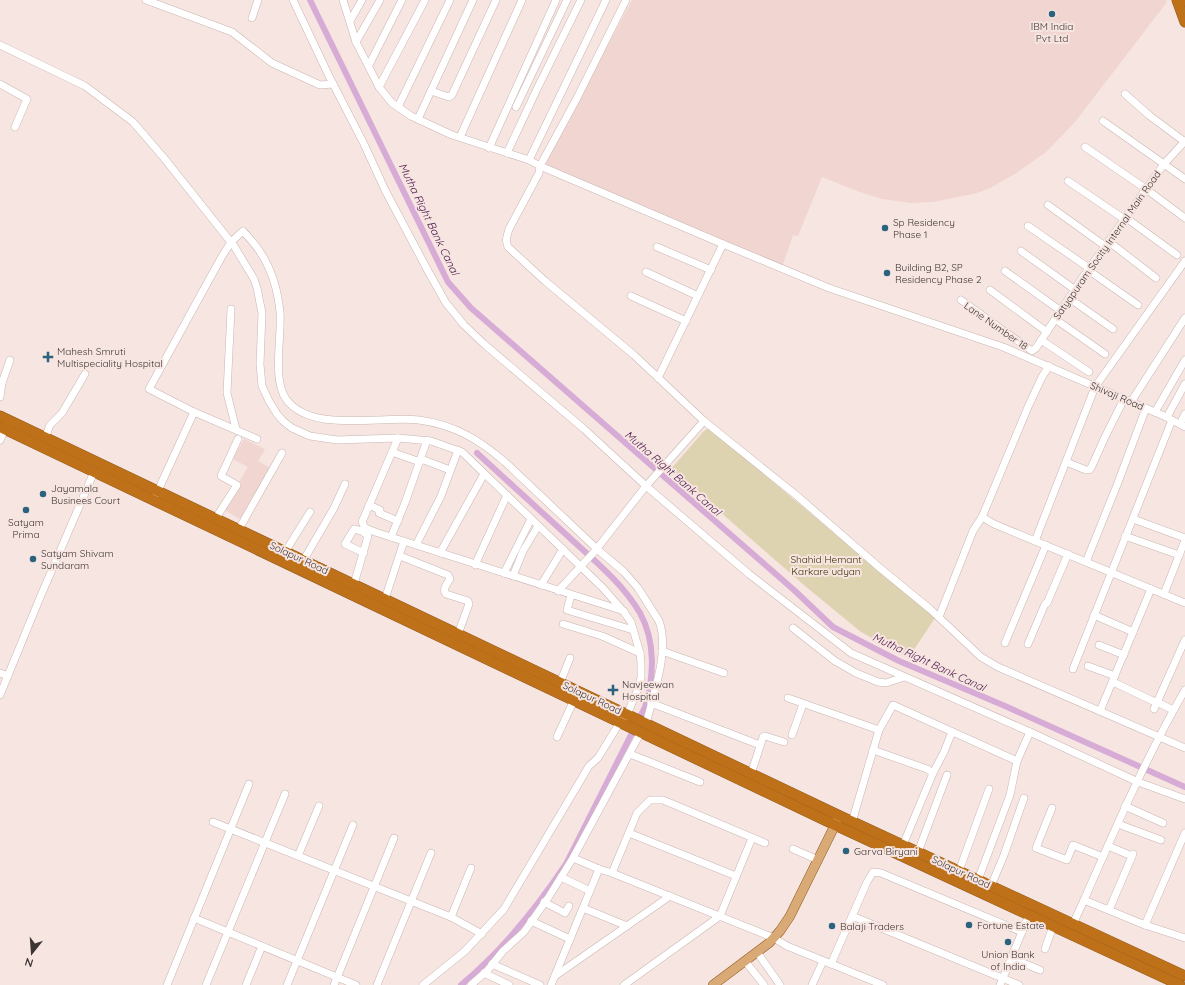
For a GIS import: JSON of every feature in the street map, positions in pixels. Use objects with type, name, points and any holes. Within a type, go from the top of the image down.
[{"type":"highway","points":[[1177,0],[1185,22]]},
{"type":"highway","name":"Solapur Road","points":[[0,416],[156,496],[574,700],[625,719]]},
{"type":"highway","name":"Solapur Road","points":[[2,428],[94,472],[216,518],[560,683],[643,728],[838,820],[1029,915],[1180,985]]},
{"type":"highway","name":"Solapur Road","points":[[643,728],[751,774],[838,820],[852,822],[1185,976]]},
{"type":"main road","points":[[713,985],[774,938],[790,916],[838,820]]},
{"type":"street","points":[[146,0],[232,32],[272,63],[320,84],[333,84]]},
{"type":"street","points":[[252,18],[258,0]]},
{"type":"street","points":[[293,0],[297,12],[364,144],[385,190],[428,272],[446,303],[464,325],[484,344],[584,429],[749,574],[851,653],[1185,799]]},
{"type":"street","points":[[350,21],[362,0]]},
{"type":"street","points":[[356,42],[380,0]]},
{"type":"street","points":[[369,65],[402,0]]},
{"type":"street","points":[[379,87],[425,0]]},
{"type":"street","points":[[398,107],[450,0]]},
{"type":"street","points":[[418,119],[473,0]]},
{"type":"street","points":[[431,91],[449,97],[452,95],[496,0]]},
{"type":"street","points":[[460,137],[522,0]]},
{"type":"street","points":[[489,148],[556,0]]},
{"type":"street","points":[[516,107],[567,0]]},
{"type":"street","points":[[507,154],[581,0]]},
{"type":"street","points":[[529,160],[606,0]]},
{"type":"street","points":[[626,0],[577,98],[540,166],[539,174],[506,237],[508,247],[545,282],[634,355],[704,421],[796,495],[939,617],[981,657],[989,662],[1185,748]]},
{"type":"street","name":"Shivaji Road","points":[[345,1],[356,42],[379,87],[392,103],[418,119],[489,148],[529,160],[540,166],[829,288],[1003,347],[1183,425]]},
{"type":"street","points":[[0,45],[85,86],[133,122],[164,158],[231,242],[254,279],[259,296],[262,313],[260,364],[262,386],[277,414],[292,428],[310,436],[337,440],[398,438],[427,440],[466,454],[484,474],[538,526],[563,549],[582,563],[624,612],[633,630],[640,653],[641,678],[625,719],[598,758],[589,766],[504,909],[465,951],[423,985]]},
{"type":"street","points":[[0,84],[26,97],[27,99],[15,127]]},
{"type":"street","points":[[1125,94],[1150,116],[1185,142]]},
{"type":"street","points":[[1103,121],[1185,179]]},
{"type":"street","name":"Satyapuram Socity Internal Main Road","points":[[1032,351],[1036,348],[1047,332],[1074,289],[1106,243],[1164,164],[1185,142]]},
{"type":"street","points":[[1085,147],[1185,218]]},
{"type":"street","points":[[1068,181],[1125,218],[1177,255]]},
{"type":"street","points":[[1048,205],[1156,278]]},
{"type":"street","points":[[1028,226],[1138,305]]},
{"type":"street","points":[[256,439],[194,412],[149,390],[196,301],[231,242],[244,231],[262,255],[274,284],[280,313],[279,372],[282,389],[286,399],[305,414],[328,420],[418,420],[435,423],[458,430],[474,438],[493,452],[596,550],[632,580],[662,628],[662,651],[659,674],[643,728],[630,754],[573,858],[524,932],[503,951],[472,985]]},
{"type":"street","points":[[658,378],[723,244]]},
{"type":"street","points":[[657,247],[711,270]]},
{"type":"street","points":[[1020,251],[1074,289]]},
{"type":"street","points":[[1035,541],[1095,387],[1185,261]]},
{"type":"street","points":[[646,272],[698,296]]},
{"type":"street","points":[[1005,272],[1061,311]]},
{"type":"street","points":[[990,290],[1047,332]]},
{"type":"street","points":[[632,296],[686,321]]},
{"type":"street","points":[[1069,298],[1113,329]]},
{"type":"street","name":"Lane Number 18","points":[[961,300],[1032,351]]},
{"type":"street","points":[[231,309],[227,392],[236,429]]},
{"type":"street","points":[[1066,462],[1086,470],[1091,468],[1108,431],[1185,318]]},
{"type":"street","points":[[1055,319],[1105,354]]},
{"type":"street","points":[[1041,340],[1089,372]]},
{"type":"street","points":[[0,397],[2,383],[10,360]]},
{"type":"street","points":[[1155,412],[1185,360]]},
{"type":"street","points":[[939,617],[973,531],[982,517],[1028,407],[1042,377],[1049,366]]},
{"type":"street","points":[[44,438],[50,425],[62,413],[85,374]]},
{"type":"street","points":[[1073,669],[1169,419],[1185,384]]},
{"type":"street","points":[[1086,562],[1146,408]]},
{"type":"street","points":[[156,496],[194,412]]},
{"type":"street","points":[[1183,425],[1185,414]]},
{"type":"street","points":[[558,591],[582,563],[596,550],[647,484],[704,421]]},
{"type":"street","points":[[0,440],[2,428]]},
{"type":"street","points":[[398,438],[362,522],[363,525],[369,530],[624,612]]},
{"type":"street","points":[[216,518],[236,485],[221,476],[238,439]]},
{"type":"street","points":[[391,537],[427,440]]},
{"type":"street","points":[[416,545],[440,496],[458,450]]},
{"type":"street","points":[[392,452],[450,470]]},
{"type":"street","points":[[239,529],[282,453]]},
{"type":"street","points":[[0,695],[38,600],[94,472]]},
{"type":"street","points":[[440,553],[484,474]]},
{"type":"street","points":[[303,560],[334,508],[345,484]]},
{"type":"street","points":[[475,565],[507,495]]},
{"type":"street","points":[[369,505],[380,510],[379,513],[398,521]]},
{"type":"street","points":[[285,552],[310,512]]},
{"type":"street","points":[[982,517],[994,524],[1185,603]]},
{"type":"street","points":[[1132,518],[1185,539],[1164,594]]},
{"type":"street","points":[[504,573],[531,519]]},
{"type":"street","points":[[513,576],[523,551],[538,526]]},
{"type":"street","points":[[1125,536],[1179,555]]},
{"type":"street","points":[[385,599],[404,542]]},
{"type":"street","points":[[1005,643],[1046,545]]},
{"type":"street","points":[[541,585],[563,549]]},
{"type":"street","points":[[354,584],[364,553]]},
{"type":"street","points":[[1028,644],[1068,554]]},
{"type":"street","points":[[400,556],[448,575],[450,579],[444,589],[446,594],[468,601],[469,604],[458,634]]},
{"type":"street","points":[[1100,711],[1151,589]]},
{"type":"street","points":[[571,595],[567,610],[633,630]]},
{"type":"street","points":[[1094,615],[1133,632]]},
{"type":"street","points":[[563,624],[602,636],[640,653]]},
{"type":"street","points":[[793,628],[830,657],[856,673],[878,682],[886,683],[904,676]]},
{"type":"street","points":[[1156,705],[1183,650],[1185,640]]},
{"type":"street","points":[[1099,645],[1124,655]]},
{"type":"street","points":[[662,651],[724,673]]},
{"type":"street","points":[[560,683],[570,658]]},
{"type":"street","points":[[1088,666],[1114,679],[1156,705],[1173,710]]},
{"type":"street","points":[[0,673],[8,676]]},
{"type":"street","points":[[1073,924],[1125,806],[1159,737],[1185,690]]},
{"type":"street","points":[[788,698],[879,730]]},
{"type":"street","points":[[557,737],[574,700]]},
{"type":"street","points":[[651,703],[760,745]]},
{"type":"street","points":[[792,735],[803,704]]},
{"type":"street","points":[[852,822],[879,730],[893,705],[1017,761]]},
{"type":"street","points":[[903,845],[952,732]]},
{"type":"street","points":[[978,880],[1010,795],[1017,761],[1030,732]]},
{"type":"street","points":[[751,774],[760,745],[765,736],[784,742]]},
{"type":"street","points":[[873,750],[927,769],[933,773]]},
{"type":"street","points":[[630,754],[700,782]]},
{"type":"street","points":[[918,852],[947,776]]},
{"type":"street","points":[[167,985],[249,784]]},
{"type":"street","points":[[959,871],[989,789]]},
{"type":"street","points":[[206,985],[285,794]]},
{"type":"street","points":[[990,886],[1004,855],[1024,798]]},
{"type":"street","points":[[612,873],[637,813],[650,800],[663,800],[765,843]]},
{"type":"street","points":[[298,856],[319,806]]},
{"type":"street","points":[[1125,806],[1163,823]]},
{"type":"street","points":[[1052,808],[1036,848],[1066,860],[1073,845],[1103,857]]},
{"type":"street","points":[[213,822],[451,917],[482,934]]},
{"type":"street","points":[[1118,824],[1161,840]]},
{"type":"street","points":[[287,985],[352,825]]},
{"type":"street","points":[[629,833],[736,876]]},
{"type":"street","points":[[1145,925],[1185,834]]},
{"type":"street","points":[[334,985],[394,838]]},
{"type":"street","points":[[624,985],[720,916],[752,838]]},
{"type":"street","points":[[1108,846],[1130,854],[1109,910]]},
{"type":"street","points":[[793,849],[818,860]]},
{"type":"street","points":[[377,985],[431,853]]},
{"type":"street","points":[[573,858],[774,938],[787,946],[883,985]]},
{"type":"street","points":[[451,917],[471,868]]},
{"type":"street","points":[[551,985],[600,869]]},
{"type":"street","points":[[831,964],[867,882],[873,872],[882,873],[1022,932]]},
{"type":"street","points":[[561,877],[590,891]]},
{"type":"street","points":[[555,976],[670,896]]},
{"type":"street","points":[[1084,900],[1145,925],[1185,938]]},
{"type":"street","points":[[544,902],[565,913],[569,906]]},
{"type":"street","points":[[583,908],[627,926]]},
{"type":"street","points":[[1002,982],[1029,915]]},
{"type":"street","points":[[852,916],[1002,982],[1019,985]]},
{"type":"street","points":[[194,918],[338,976],[356,985]]},
{"type":"street","points":[[531,921],[570,939]]},
{"type":"street","points":[[1045,950],[1053,926]]},
{"type":"street","points":[[246,985],[262,946]]},
{"type":"street","points":[[757,952],[780,985]]},
{"type":"street","points":[[1011,958],[1040,970]]},
{"type":"street","points":[[745,961],[764,985]]},
{"type":"street","points":[[812,985],[823,961]]},
{"type":"street","points":[[492,964],[540,985]]},
{"type":"street","points":[[484,973],[509,985]]},
{"type":"street","points":[[859,985],[863,977]]},
{"type":"shaded area","points":[[632,0],[1166,0],[1167,2],[1075,122],[1046,152],[1015,174],[990,188],[977,193],[933,202],[911,203],[882,199],[822,177],[798,236],[793,235],[782,267],[544,165]]},
{"type":"shaded area","points":[[244,439],[265,449],[258,461],[270,468],[242,520],[223,509],[248,467],[233,459]]},
{"type":"green space","name":"Shahid Hemant Karkare udyan","points":[[709,428],[935,618],[911,654],[901,654],[861,632],[805,586],[671,469],[704,431]]},
{"type":"waterway","name":"Mutha Right Bank Canal","points":[[310,0],[448,282],[471,308],[794,590],[833,627],[899,661],[1005,706],[1185,787]]},
{"type":"waterway","points":[[461,985],[505,943],[531,913],[566,864],[645,707],[652,672],[649,636],[640,613],[626,592],[599,565],[477,453]]},
{"type":"place","name":"IBM India Pvt Ltd","points":[[1052,14]]},
{"type":"place","name":"Sp Residency Phase 1","points":[[885,228]]},
{"type":"place","name":"Building B2, SP Residency Phase 2","points":[[887,273]]},
{"type":"place","name":"Mahesh Smruti Multispeciality Hospital","points":[[48,357]]},
{"type":"place","name":"Jayamala Businees Court","points":[[43,494]]},
{"type":"place","name":"Satyam Prima","points":[[26,510]]},
{"type":"place","name":"Satyam Shivam Sundaram","points":[[33,559]]},
{"type":"place","name":"Navjeewan Hospital","points":[[613,690]]},
{"type":"place","name":"Garva Biryani","points":[[846,851]]},
{"type":"place","name":"Fortune Estate","points":[[969,925]]},
{"type":"place","name":"Balaji Traders","points":[[832,926]]},
{"type":"place","name":"Union Bank of India","points":[[1008,942]]}]
